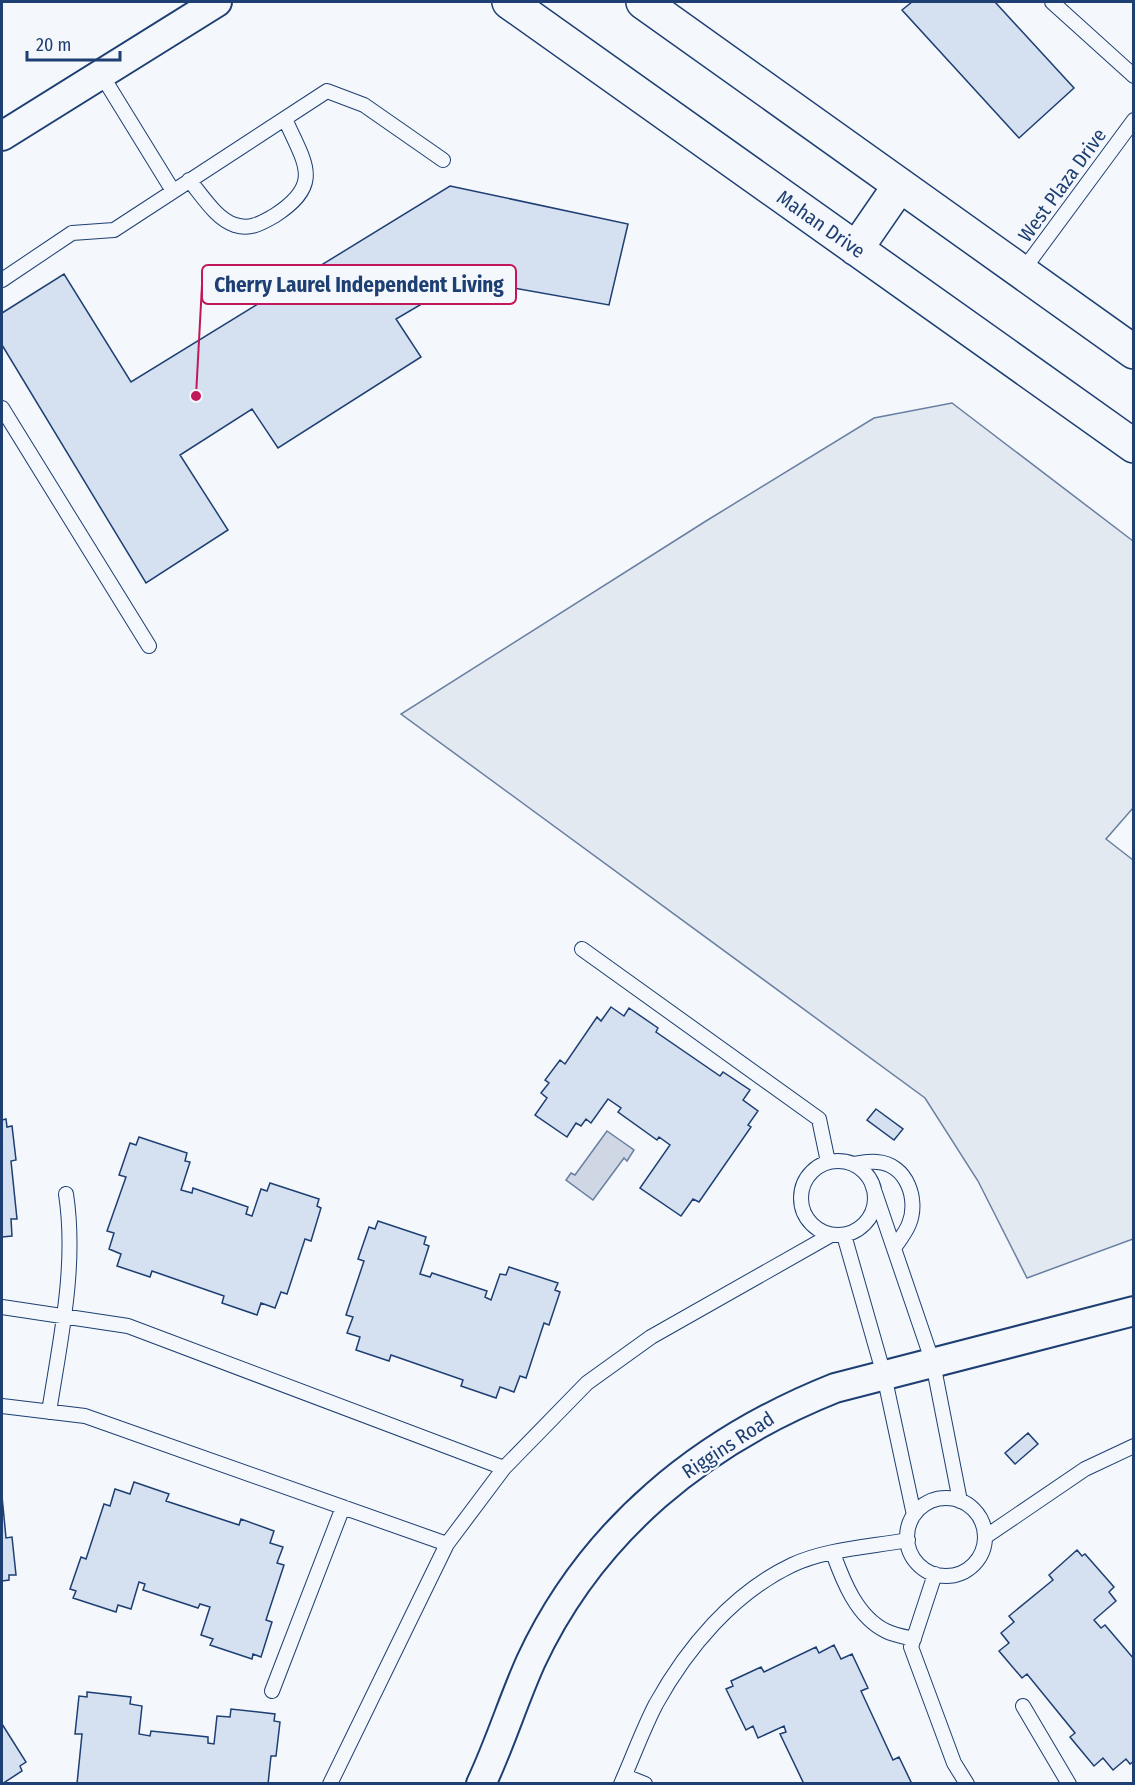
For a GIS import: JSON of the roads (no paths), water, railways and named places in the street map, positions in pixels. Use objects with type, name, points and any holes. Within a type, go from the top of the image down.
[{"type":"main road","name":"Mahan Drive","points":[[509,2],[1134,446]]},
{"type":"main road","points":[[643,2],[1134,352]]},
{"type":"main road","points":[[856,249],[900,186]]},
{"type":"street","points":[[2,136],[217,2]]},
{"type":"street","name":"Riggins Road","points":[[481,1784],[531,1662],[548,1629],[595,1558],[646,1503],[695,1462],[731,1437],[769,1417],[835,1388],[1134,1311]]},
{"type":"lane","points":[[1052,2],[1134,76]]},
{"type":"lane","points":[[101,74],[173,191]]},
{"type":"lane","points":[[2,280],[72,233],[114,230],[327,91],[364,105],[443,160]]},
{"type":"lane","points":[[189,180],[217,214],[235,225],[256,227],[295,202],[303,192],[304,161],[285,119]]},
{"type":"lane","name":"West Plaza Drive","points":[[1021,273],[1134,120]]},
{"type":"lane","points":[[2,408],[149,646]]},
{"type":"lane","points":[[582,949],[819,1119],[828,1162]]},
{"type":"lane","points":[[838,1235],[819,1231],[809,1223],[800,1202],[806,1177],[828,1162],[840,1161],[854,1164],[879,1161],[901,1173],[910,1189],[914,1204],[909,1226],[894,1248]]},
{"type":"lane","points":[[854,1164],[864,1172],[872,1184],[933,1363],[960,1501]]},
{"type":"lane","points":[[330,1784],[447,1544],[504,1468],[587,1383],[651,1337],[838,1235],[858,1230],[868,1221],[874,1209],[875,1197],[872,1184]]},
{"type":"lane","points":[[49,1412],[64,1316],[71,1227],[66,1194]]},
{"type":"lane","points":[[838,1235],[884,1375],[914,1515]]},
{"type":"lane","points":[[2,1307],[128,1326],[504,1468]]},
{"type":"lane","points":[[2,1406],[85,1416],[447,1544]]},
{"type":"lane","points":[[985,1537],[1085,1469],[1134,1446]]},
{"type":"lane","points":[[947,1498],[960,1501],[972,1508],[983,1524],[985,1537],[983,1550],[976,1562],[966,1571],[955,1576],[934,1574],[917,1563],[910,1552],[908,1527],[914,1515],[934,1500],[947,1498]]},
{"type":"lane","points":[[272,1691],[343,1506]]},
{"type":"lane","points":[[645,1784],[623,1780],[656,1704],[692,1648],[732,1607],[762,1582],[792,1565],[833,1553],[908,1540]]},
{"type":"lane","points":[[833,1553],[845,1588],[859,1607],[884,1631],[914,1639]]},
{"type":"lane","points":[[934,1574],[911,1647],[954,1763],[967,1784]]},
{"type":"lane","points":[[1023,1706],[1069,1784]]},
{"type":"place","name":"Cherry Laurel Independent Living","points":[[196,396]]}]
